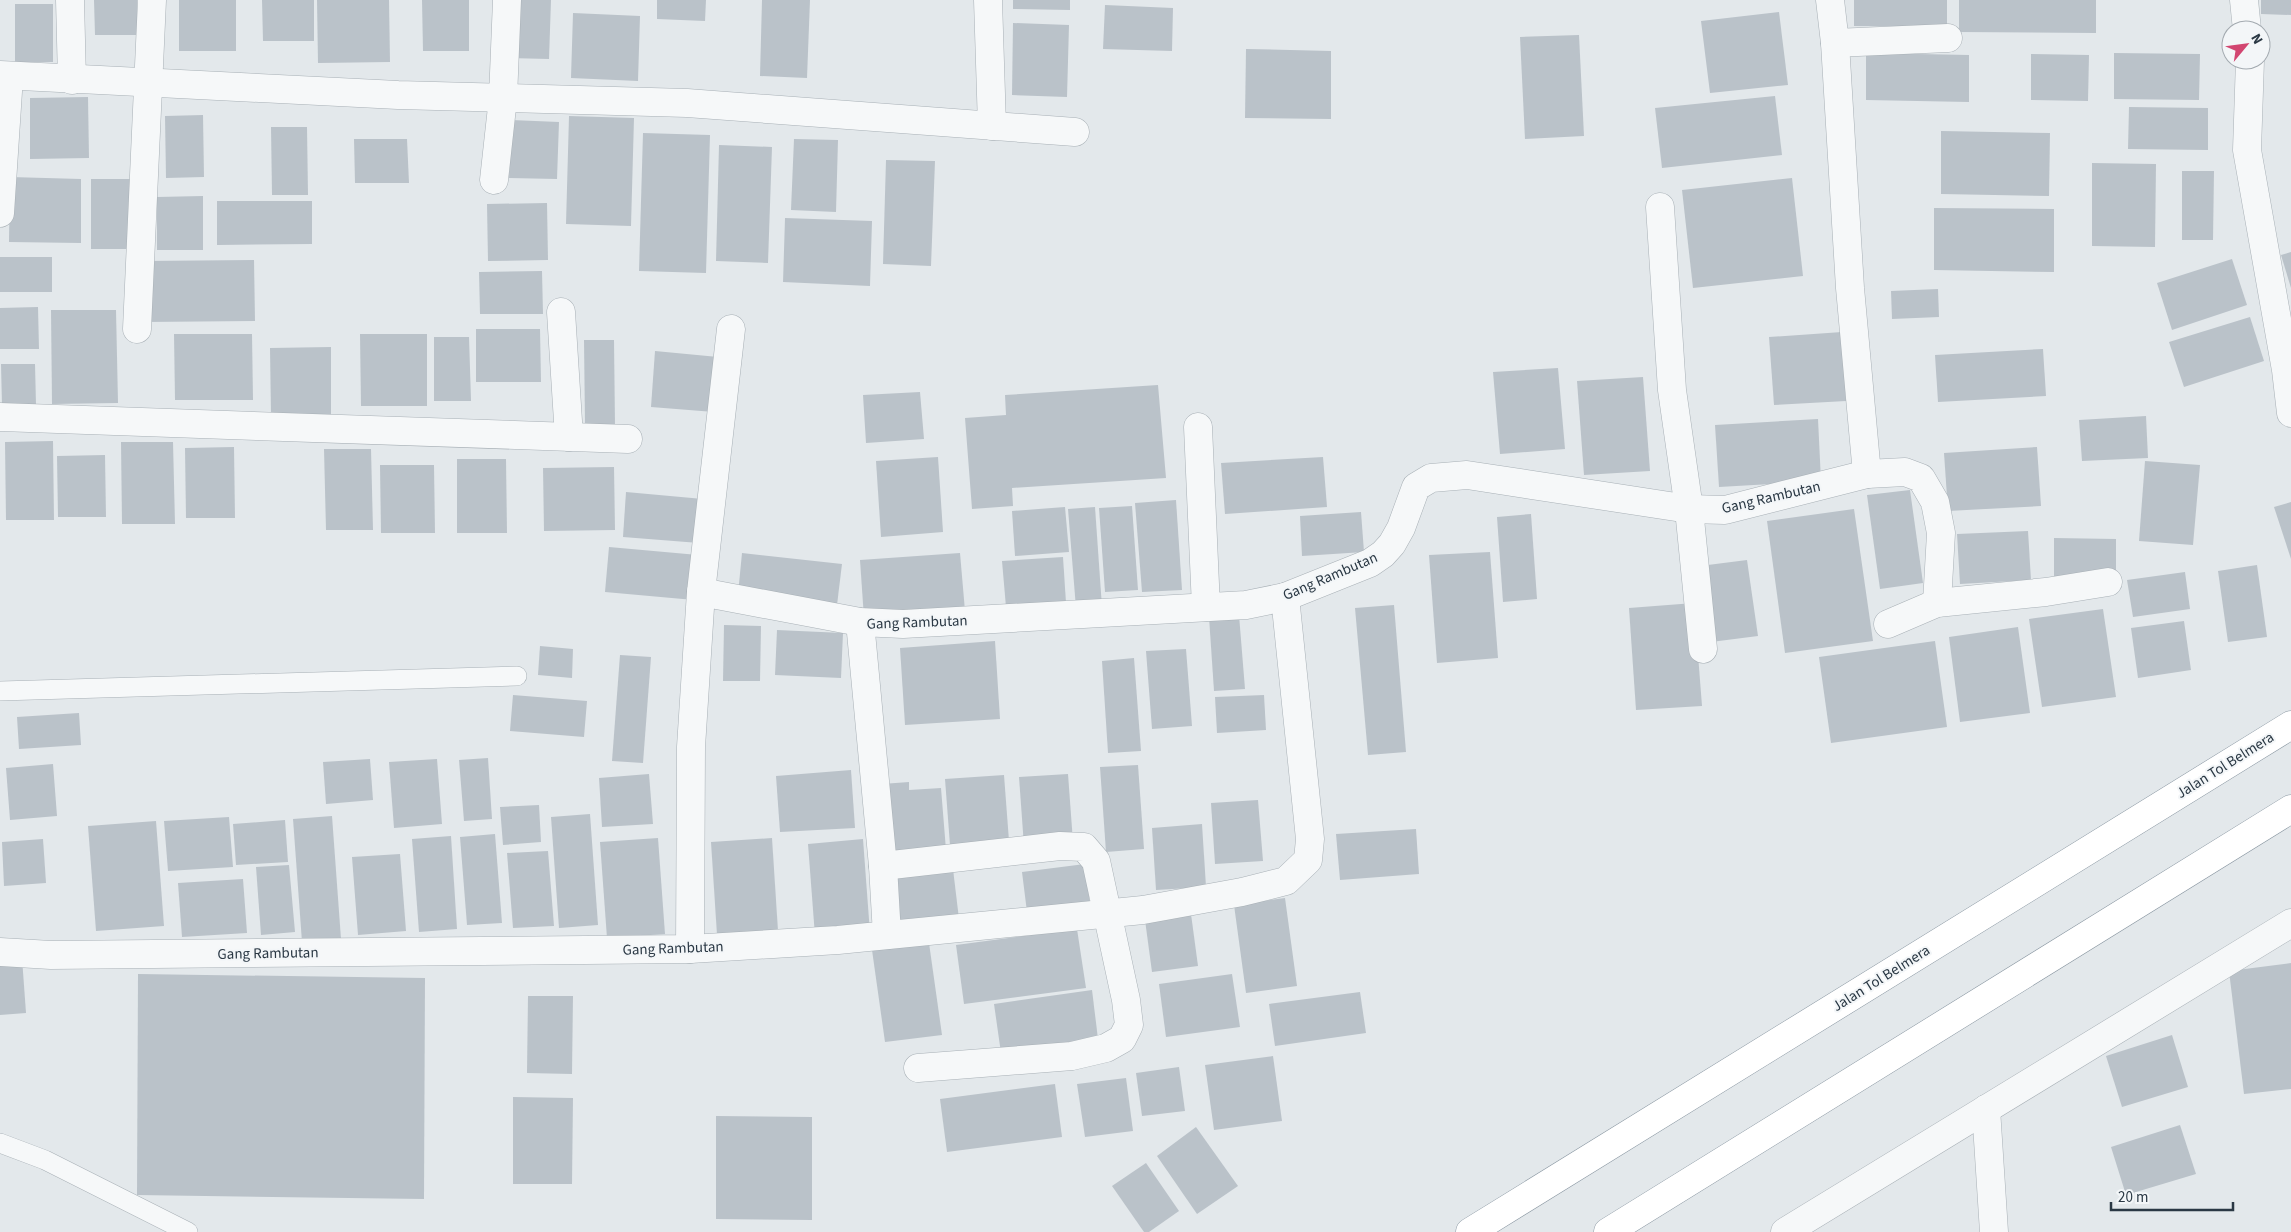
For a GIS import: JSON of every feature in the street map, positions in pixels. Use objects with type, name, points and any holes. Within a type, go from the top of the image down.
[{"type":"highway","name":"Jalan Tol Belmera","points":[[1470,1232],[2291,725]]},
{"type":"highway","points":[[1608,1232],[2291,809]]},
{"type":"street","points":[[70,0],[72,80]]},
{"type":"street","points":[[137,329],[150,84],[152,0]]},
{"type":"street","points":[[494,180],[503,98],[507,0]]},
{"type":"street","points":[[988,0],[992,126]]},
{"type":"street","points":[[1830,0],[1835,43],[1850,288],[1868,474]]},
{"type":"street","points":[[2244,0],[2246,20]]},
{"type":"street","points":[[1835,43],[1948,38]]},
{"type":"street","points":[[2250,70],[2248,150],[2286,370],[2291,413]]},
{"type":"street","points":[[0,213],[5,76],[150,84],[503,98],[687,103],[1075,132]]},
{"type":"street","points":[[1660,207],[1672,390],[1690,509],[1703,649]]},
{"type":"street","points":[[561,312],[569,437]]},
{"type":"street","points":[[690,948],[691,747],[700,592],[731,330]]},
{"type":"street","points":[[0,417],[628,439]]},
{"type":"street","points":[[1198,427],[1206,607]]},
{"type":"street","name":"Gang Rambutan","points":[[0,952],[50,955],[690,948],[888,935],[860,622],[903,624],[1246,605],[1285,597],[1370,563],[1383,554],[1401,528],[1416,487],[1432,478],[1467,475],[1690,509],[1725,510],[1868,474],[1905,472],[1921,478],[1935,502],[1941,533],[1937,603]]},
{"type":"street","points":[[1888,624],[1937,603],[2046,592],[2108,582]]},
{"type":"street","points":[[700,592],[860,622]]},
{"type":"street","points":[[888,935],[1161,907],[1242,892],[1286,881],[1308,860],[1310,839],[1285,597]]},
{"type":"street","points":[[883,866],[1060,846],[1084,846],[1096,861],[1126,1000],[1129,1024],[1122,1039],[1106,1048],[1072,1056],[918,1068]]},
{"type":"street","points":[[1785,1232],[2291,923]]},
{"type":"street","points":[[1986,1109],[1994,1232]]},
{"type":"lane","points":[[0,691],[517,676]]},
{"type":"lane","points":[[0,1144],[45,1160],[188,1232]]},
{"type":"building","points":[[94,0],[137,0],[138,35],[95,35]]},
{"type":"building","points":[[179,0],[236,0],[236,51],[179,51]]},
{"type":"building","points":[[262,0],[314,0],[314,41],[263,41]]},
{"type":"building","points":[[317,0],[389,0],[390,62],[318,63]]},
{"type":"building","points":[[422,0],[469,0],[469,51],[423,51]]},
{"type":"building","points":[[510,0],[551,0],[549,59],[508,58]]},
{"type":"building","points":[[657,0],[706,0],[705,21],[657,19]]},
{"type":"building","points":[[762,0],[810,0],[807,78],[760,76]]},
{"type":"building","points":[[1013,0],[1070,0],[1070,10],[1013,9]]},
{"type":"building","points":[[1854,0],[1947,0],[1947,27],[1854,26]]},
{"type":"building","points":[[1959,0],[2096,0],[2096,33],[1959,32]]},
{"type":"building","points":[[2261,0],[2291,0],[2291,15],[2261,14]]},
{"type":"building","points":[[15,4],[53,4],[53,62],[15,62]]},
{"type":"building","points":[[1105,5],[1173,8],[1172,51],[1103,49]]},
{"type":"building","points":[[1779,12],[1788,85],[1710,93],[1701,21]]},
{"type":"building","points":[[573,13],[640,16],[638,81],[571,78]]},
{"type":"building","points":[[1013,23],[1069,25],[1067,97],[1012,95]]},
{"type":"building","points":[[1579,35],[1584,136],[1525,139],[1520,37]]},
{"type":"building","points":[[1246,49],[1331,51],[1331,119],[1245,118]]},
{"type":"building","points":[[1866,53],[1969,55],[1969,102],[1866,100]]},
{"type":"building","points":[[2114,53],[2200,54],[2199,100],[2114,99]]},
{"type":"building","points":[[2031,54],[2089,55],[2088,101],[2031,100]]},
{"type":"building","points":[[1775,96],[1782,155],[1662,168],[1655,108]]},
{"type":"building","points":[[88,97],[89,158],[30,159],[30,98]]},
{"type":"building","points":[[2129,107],[2208,108],[2208,150],[2128,149]]},
{"type":"building","points":[[203,115],[204,177],[166,178],[165,116]]},
{"type":"building","points":[[569,116],[634,118],[631,226],[566,224]]},
{"type":"building","points":[[511,120],[559,122],[557,179],[509,178]]},
{"type":"building","points":[[271,127],[307,127],[308,195],[272,195]]},
{"type":"building","points":[[1941,131],[2050,133],[2049,196],[1941,194]]},
{"type":"building","points":[[643,133],[710,135],[706,273],[639,271]]},
{"type":"building","points":[[354,139],[407,139],[409,183],[355,183]]},
{"type":"building","points":[[794,139],[838,140],[836,212],[791,210]]},
{"type":"building","points":[[719,145],[772,147],[768,263],[716,261]]},
{"type":"building","points":[[886,160],[935,161],[931,266],[883,264]]},
{"type":"building","points":[[2092,163],[2156,164],[2155,247],[2092,246]]},
{"type":"building","points":[[2182,171],[2214,171],[2213,240],[2182,240]]},
{"type":"building","points":[[10,177],[81,179],[81,243],[9,242]]},
{"type":"building","points":[[1792,178],[1803,276],[1693,288],[1682,190]]},
{"type":"building","points":[[91,179],[131,179],[132,249],[91,249]]},
{"type":"building","points":[[203,196],[203,250],[157,250],[157,197]]},
{"type":"building","points":[[217,201],[312,201],[312,244],[217,245]]},
{"type":"building","points":[[547,203],[548,260],[488,261],[487,204]]},
{"type":"building","points":[[1934,208],[2054,209],[2054,272],[1934,270]]},
{"type":"building","points":[[785,218],[872,221],[870,286],[783,282]]},
{"type":"building","points":[[2291,252],[2291,288],[2281,255]]},
{"type":"building","points":[[0,257],[52,257],[52,292],[0,292]]},
{"type":"building","points":[[2232,259],[2247,305],[2172,330],[2157,283]]},
{"type":"building","points":[[254,260],[255,321],[144,322],[143,261]]},
{"type":"building","points":[[542,271],[543,314],[480,314],[479,272]]},
{"type":"building","points":[[1938,289],[1939,317],[1892,319],[1891,291]]},
{"type":"building","points":[[38,307],[39,349],[0,349],[0,308]]},
{"type":"building","points":[[51,310],[116,310],[118,403],[52,404]]},
{"type":"building","points":[[2250,317],[2264,361],[2184,387],[2169,342]]},
{"type":"building","points":[[476,329],[540,329],[541,382],[476,382]]},
{"type":"building","points":[[1842,332],[1846,401],[1774,405],[1769,337]]},
{"type":"building","points":[[174,334],[252,334],[253,400],[175,400]]},
{"type":"building","points":[[360,334],[427,334],[427,406],[361,406]]},
{"type":"building","points":[[434,337],[469,337],[471,401],[434,401]]},
{"type":"building","points":[[584,340],[614,340],[615,426],[585,425]]},
{"type":"building","points":[[331,347],[331,416],[271,416],[270,348]]},
{"type":"building","points":[[2043,349],[2046,396],[1938,402],[1935,355]]},
{"type":"building","points":[[655,351],[718,357],[714,412],[651,407]]},
{"type":"building","points":[[1,364],[35,364],[36,405],[2,406]]},
{"type":"building","points":[[1558,368],[1565,449],[1500,454],[1493,372]]},
{"type":"building","points":[[1643,377],[1650,471],[1584,475],[1577,381]]},
{"type":"building","points":[[1158,385],[1166,478],[1012,488],[1013,506],[972,509],[965,418],[1006,415],[1005,395]]},
{"type":"building","points":[[920,392],[924,439],[866,443],[863,395]]},
{"type":"building","points":[[2146,416],[2148,458],[2082,461],[2079,420]]},
{"type":"building","points":[[1818,419],[1821,481],[1719,487],[1715,425]]},
{"type":"building","points":[[53,441],[54,520],[6,520],[5,442]]},
{"type":"building","points":[[121,442],[173,442],[175,524],[122,524]]},
{"type":"building","points":[[234,447],[235,518],[186,518],[185,448]]},
{"type":"building","points":[[2037,447],[2041,506],[1948,511],[1944,453]]},
{"type":"building","points":[[324,449],[371,449],[373,530],[326,530]]},
{"type":"building","points":[[105,455],[106,517],[58,517],[57,456]]},
{"type":"building","points":[[938,457],[943,532],[881,537],[876,461]]},
{"type":"building","points":[[1323,457],[1327,507],[1225,514],[1221,463]]},
{"type":"building","points":[[457,459],[506,459],[507,533],[457,533]]},
{"type":"building","points":[[2145,461],[2200,465],[2193,545],[2139,541]]},
{"type":"building","points":[[380,465],[434,465],[435,533],[381,533]]},
{"type":"building","points":[[614,467],[615,530],[544,531],[543,468]]},
{"type":"building","points":[[1910,490],[1923,583],[1880,589],[1867,495]]},
{"type":"building","points":[[626,492],[703,499],[699,543],[623,537]]},
{"type":"building","points":[[1176,500],[1182,590],[1142,592],[1135,503]]},
{"type":"building","points":[[2291,502],[2291,559],[2274,507]]},
{"type":"building","points":[[1132,506],[1138,590],[1105,592],[1099,508]]},
{"type":"building","points":[[1065,507],[1069,552],[1015,556],[1012,511]]},
{"type":"building","points":[[1095,507],[1102,607],[1076,608],[1068,509]]},
{"type":"building","points":[[1854,509],[1873,641],[1785,653],[1767,521]]},
{"type":"building","points":[[1361,512],[1364,552],[1302,556],[1300,516]]},
{"type":"building","points":[[1531,514],[1537,599],[1503,602],[1497,517]]},
{"type":"building","points":[[2028,531],[2031,580],[1960,584],[1957,534]]},
{"type":"building","points":[[2054,538],[2116,539],[2116,578],[2054,577]]},
{"type":"building","points":[[609,547],[698,555],[694,600],[605,592]]},
{"type":"building","points":[[1490,552],[1498,658],[1437,663],[1429,555]]},
{"type":"building","points":[[742,553],[842,564],[837,605],[738,594]]},
{"type":"building","points":[[960,553],[965,611],[864,618],[860,560]]},
{"type":"building","points":[[1063,557],[1066,603],[1006,607],[1002,561]]},
{"type":"building","points":[[1747,560],[1758,636],[1711,642],[1700,566]]},
{"type":"building","points":[[2257,565],[2267,637],[2228,642],[2218,571]]},
{"type":"building","points":[[2185,572],[2190,609],[2133,617],[2127,580]]},
{"type":"building","points":[[1694,603],[1702,706],[1636,710],[1629,608]]},
{"type":"building","points":[[1394,605],[1406,752],[1368,755],[1355,608]]},
{"type":"building","points":[[2103,609],[2116,697],[2042,707],[2029,619]]},
{"type":"building","points":[[1239,615],[1245,689],[1214,691],[1209,617]]},
{"type":"building","points":[[2184,621],[2191,670],[2138,678],[2131,628]]},
{"type":"building","points":[[724,625],[761,626],[760,681],[723,681]]},
{"type":"building","points":[[2018,627],[2030,713],[1960,722],[1949,637]]},
{"type":"building","points":[[777,630],[843,633],[841,678],[775,675]]},
{"type":"building","points":[[995,641],[1000,719],[905,725],[900,648]]},
{"type":"building","points":[[1935,641],[1947,727],[1831,743],[1819,657]]},
{"type":"building","points":[[540,646],[573,649],[572,678],[538,675]]},
{"type":"building","points":[[1186,649],[1192,726],[1152,729],[1146,651]]},
{"type":"building","points":[[620,655],[651,657],[643,763],[612,761]]},
{"type":"building","points":[[1134,658],[1141,751],[1108,753],[1102,661]]},
{"type":"building","points":[[513,695],[587,701],[584,737],[510,731]]},
{"type":"building","points":[[1264,695],[1266,730],[1217,733],[1215,697]]},
{"type":"building","points":[[79,713],[81,745],[19,749],[17,717]]},
{"type":"building","points":[[488,758],[492,819],[464,821],[459,760]]},
{"type":"building","points":[[370,759],[373,800],[326,804],[323,762]]},
{"type":"building","points":[[437,759],[442,824],[394,828],[389,762]]},
{"type":"building","points":[[53,764],[57,816],[10,820],[6,768]]},
{"type":"building","points":[[1138,765],[1144,849],[1106,852],[1100,767]]},
{"type":"building","points":[[851,770],[855,828],[780,832],[776,776]]},
{"type":"building","points":[[649,774],[653,824],[602,827],[599,778]]},
{"type":"building","points":[[1068,774],[1073,842],[1024,846],[1019,777]]},
{"type":"building","points":[[1004,775],[1009,841],[950,845],[945,779]]},
{"type":"building","points":[[909,782],[909,790],[941,788],[946,850],[886,854],[882,784]]},
{"type":"building","points":[[1258,800],[1263,861],[1215,864],[1211,803]]},
{"type":"building","points":[[539,805],[541,842],[503,845],[500,807]]},
{"type":"building","points":[[590,814],[598,925],[559,928],[551,817]]},
{"type":"building","points":[[332,816],[341,939],[302,942],[293,819]]},
{"type":"building","points":[[229,817],[233,867],[168,871],[164,821]]},
{"type":"building","points":[[285,820],[288,862],[236,865],[233,824]]},
{"type":"building","points":[[156,821],[164,926],[96,931],[88,826]]},
{"type":"building","points":[[1202,824],[1206,887],[1156,890],[1152,828]]},
{"type":"building","points":[[1416,829],[1419,874],[1340,880],[1336,834]]},
{"type":"building","points":[[495,834],[502,923],[467,925],[460,837]]},
{"type":"building","points":[[451,836],[457,929],[419,932],[412,839]]},
{"type":"building","points":[[658,838],[665,934],[607,938],[600,842]]},
{"type":"building","points":[[772,838],[778,931],[717,935],[711,842]]},
{"type":"building","points":[[43,839],[46,883],[4,886],[2,842]]},
{"type":"building","points":[[863,839],[870,933],[815,936],[808,844]]},
{"type":"building","points":[[548,851],[554,926],[513,928],[507,853]]},
{"type":"building","points":[[400,854],[406,931],[358,935],[352,857]]},
{"type":"building","points":[[1085,864],[1091,912],[1028,920],[1022,872]]},
{"type":"building","points":[[289,865],[295,932],[261,935],[256,867]]},
{"type":"building","points":[[953,869],[959,919],[895,926],[889,875]]},
{"type":"building","points":[[243,879],[247,933],[182,937],[178,883]]},
{"type":"building","points":[[1285,898],[1297,986],[1246,993],[1234,905]]},
{"type":"building","points":[[1191,914],[1198,966],[1152,972],[1145,920]]},
{"type":"building","points":[[1077,929],[1086,988],[964,1004],[956,945]]},
{"type":"building","points":[[929,943],[942,1035],[885,1042],[872,950]]},
{"type":"building","points":[[22,958],[26,1013],[0,1015],[0,959]]},
{"type":"building","points":[[2291,963],[2291,1089],[2244,1094],[2229,971]]},
{"type":"building","points":[[138,974],[425,978],[424,1199],[137,1195]]},
{"type":"building","points":[[1232,974],[1240,1027],[1166,1037],[1159,984]]},
{"type":"building","points":[[1092,990],[1099,1047],[1002,1060],[994,1004]]},
{"type":"building","points":[[1360,992],[1366,1033],[1275,1046],[1269,1004]]},
{"type":"building","points":[[528,996],[573,996],[572,1074],[527,1073]]},
{"type":"building","points":[[2172,1035],[2188,1087],[2122,1107],[2106,1056]]},
{"type":"building","points":[[1273,1056],[1282,1121],[1214,1130],[1205,1065]]},
{"type":"building","points":[[1179,1067],[1185,1111],[1142,1116],[1136,1073]]},
{"type":"building","points":[[1126,1078],[1133,1131],[1085,1137],[1077,1084]]},
{"type":"building","points":[[1055,1084],[1062,1137],[947,1152],[940,1099]]},
{"type":"building","points":[[513,1097],[573,1098],[572,1184],[513,1184]]},
{"type":"building","points":[[716,1116],[812,1117],[812,1220],[716,1219]]},
{"type":"building","points":[[2180,1125],[2196,1174],[2126,1195],[2111,1147]]},
{"type":"building","points":[[1196,1127],[1238,1186],[1197,1214],[1157,1156]]},
{"type":"building","points":[[1146,1163],[1179,1211],[1149,1232],[1144,1232],[1112,1186]]}]
